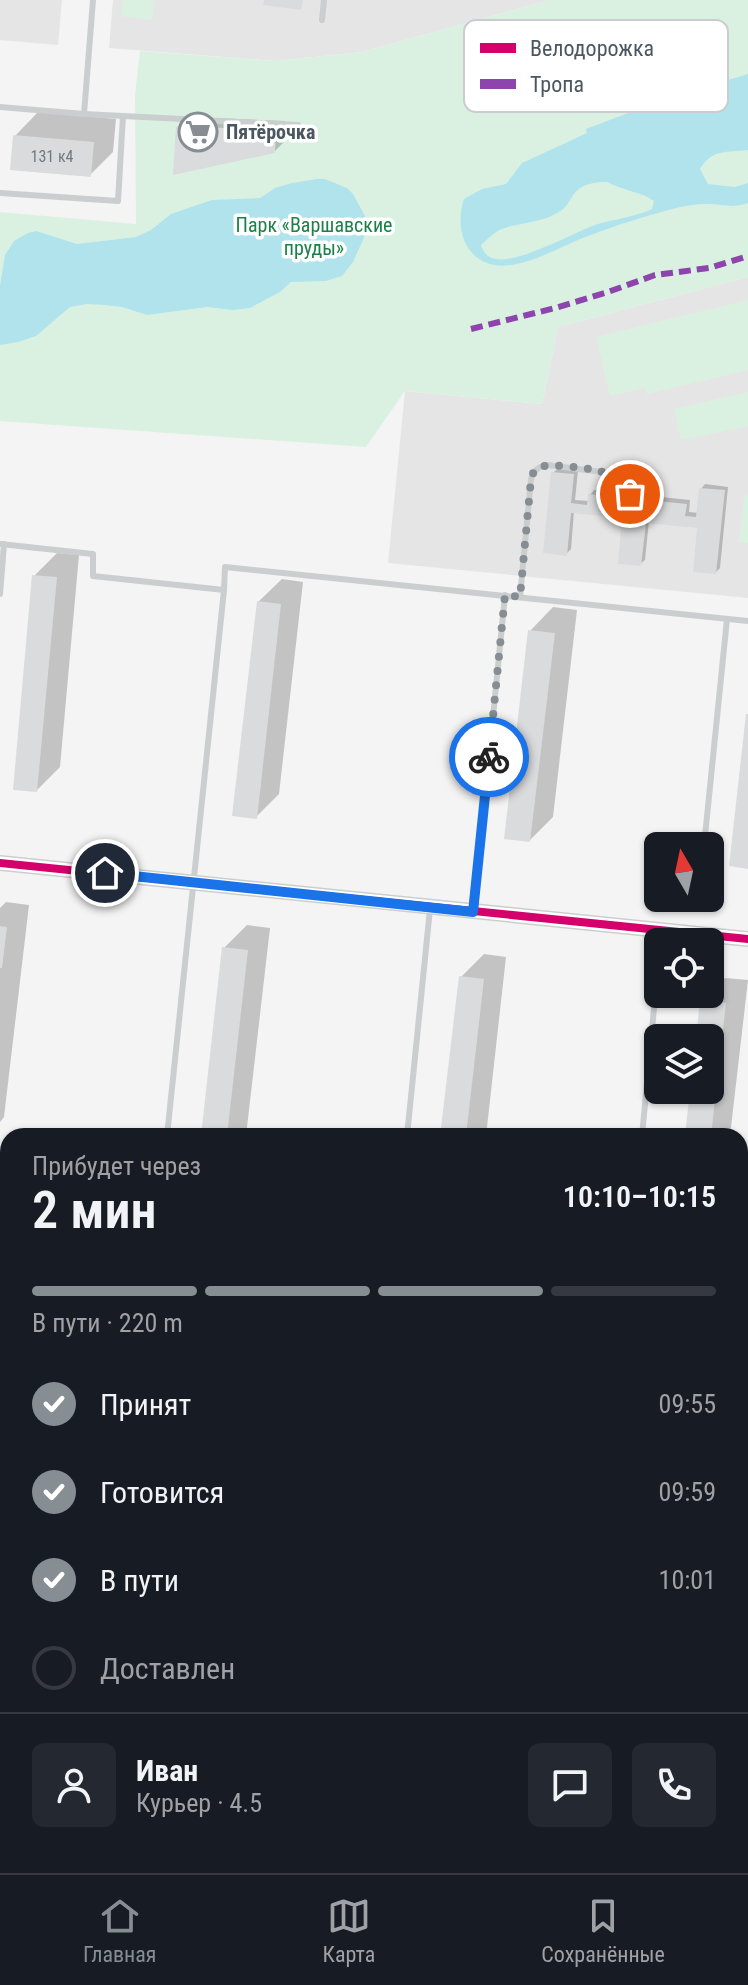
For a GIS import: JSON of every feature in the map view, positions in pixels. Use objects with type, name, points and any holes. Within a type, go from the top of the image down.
[{"type":"street","points":[[0,863],[430,907],[644,935]]},
{"type":"street","points":[[724,938],[748,939]]},
{"type":"lane","points":[[84,114],[93,0]]},
{"type":"lane","points":[[322,20],[324,0]]},
{"type":"lane","points":[[0,107],[298,125]]},
{"type":"lane","points":[[0,193],[118,201],[123,116]]},
{"type":"lane","points":[[520,597],[531,479],[538,467],[547,465],[598,470],[630,494]]},
{"type":"lane","points":[[0,594],[2,544],[93,554],[93,576],[224,590]]},
{"type":"lane","points":[[168,1128],[225,567],[748,621]]},
{"type":"lane","points":[[473,912],[505,595]]},
{"type":"lane","points":[[705,832],[727,619]]},
{"type":"lane","points":[[408,1128],[430,907]]},
{"type":"lane","points":[[643,1128],[654,1008]]},
{"type":"shaded area","points":[[0,0],[62,0],[58,45],[0,40]]},
{"type":"shaded area","points":[[113,0],[550,0],[478,20],[464,20],[464,24],[362,52],[275,61],[109,48]]},
{"type":"shaded area","points":[[748,277],[748,598],[388,563],[405,391],[542,404],[558,327]]},
{"type":"green space","points":[[123,0],[155,0],[152,20],[121,16]]},
{"type":"green space","name":"Парк «Варшавские пруды»","points":[[550,0],[748,0],[748,277],[558,327],[542,404],[405,391],[366,447],[0,421],[0,212],[136,224],[135,95],[140,51],[275,61],[362,52],[464,24],[464,112],[728,112],[728,20],[478,20]]},
{"type":"green space","points":[[748,300],[748,370],[647,394],[645,388],[610,396],[596,337]]},
{"type":"green space","points":[[748,392],[748,426],[681,440],[674,409]]},
{"type":"green space","points":[[744,495],[748,496],[748,543],[739,542]]},
{"type":"water","points":[[748,74],[748,150],[715,155],[700,169],[708,184],[735,187],[748,183],[748,203],[732,206],[698,204],[676,208],[609,228],[525,262],[493,265],[479,259],[462,235],[464,199],[482,189],[506,184],[522,163],[587,133],[586,129],[631,112],[728,112],[728,80]],"holes":[[[607,182],[654,201],[652,209],[598,224],[530,253],[492,258],[486,255],[481,245],[499,230],[548,217],[562,210],[576,191],[593,183]]]},
{"type":"water","points":[[317,179],[347,188],[365,216],[367,231],[353,262],[342,276],[326,281],[291,282],[280,292],[250,308],[233,310],[207,307],[147,315],[105,305],[70,307],[36,336],[0,345],[0,286],[5,255],[14,241],[28,233],[36,231],[77,244],[136,237],[171,214],[212,200],[260,198],[275,188]]},
{"type":"building","points":[[264,0],[303,0],[301,10],[263,5]]},
{"type":"building","points":[[176,126],[276,130],[275,153],[173,175]]},
{"type":"building","points":[[13,135],[94,142],[91,177],[10,170]]},
{"type":"building","points":[[551,472],[574,474],[571,503],[587,505],[588,494],[687,504],[685,516],[696,517],[699,488],[725,490],[716,574],[693,572],[697,528],[646,523],[641,566],[618,564],[622,518],[571,513],[567,556],[543,553]]},
{"type":"building","points":[[32,575],[57,577],[37,792],[13,790]]},
{"type":"building","points":[[257,601],[281,604],[257,819],[232,816]]},
{"type":"building","points":[[528,630],[555,633],[530,842],[504,839]]},
{"type":"building","points":[[748,714],[748,869],[729,866]]},
{"type":"building","points":[[0,926],[7,927],[2,968],[0,968]]},
{"type":"building","points":[[222,947],[248,950],[228,1128],[202,1128]]},
{"type":"building","points":[[459,976],[484,979],[467,1128],[441,1128]]},
{"type":"building","points":[[726,1003],[724,1024],[697,1024],[699,1008],[724,1008]]},
{"type":"building","points":[[688,1104],[715,1104],[712,1128],[686,1128]]},
{"type":"marked path","points":[[471,329],[555,308],[655,275],[709,268],[748,256]]},
{"type":"cycle path","points":[[0,863],[748,939]]},
{"type":"way so far","points":[[489,757],[505,595],[520,597],[533,472],[547,465],[598,470],[630,494]]},
{"type":"place","name":"Пятёрочка","points":[[198,132]]},
{"type":"route","points":[[105,873],[473,912],[489,757]]}]
